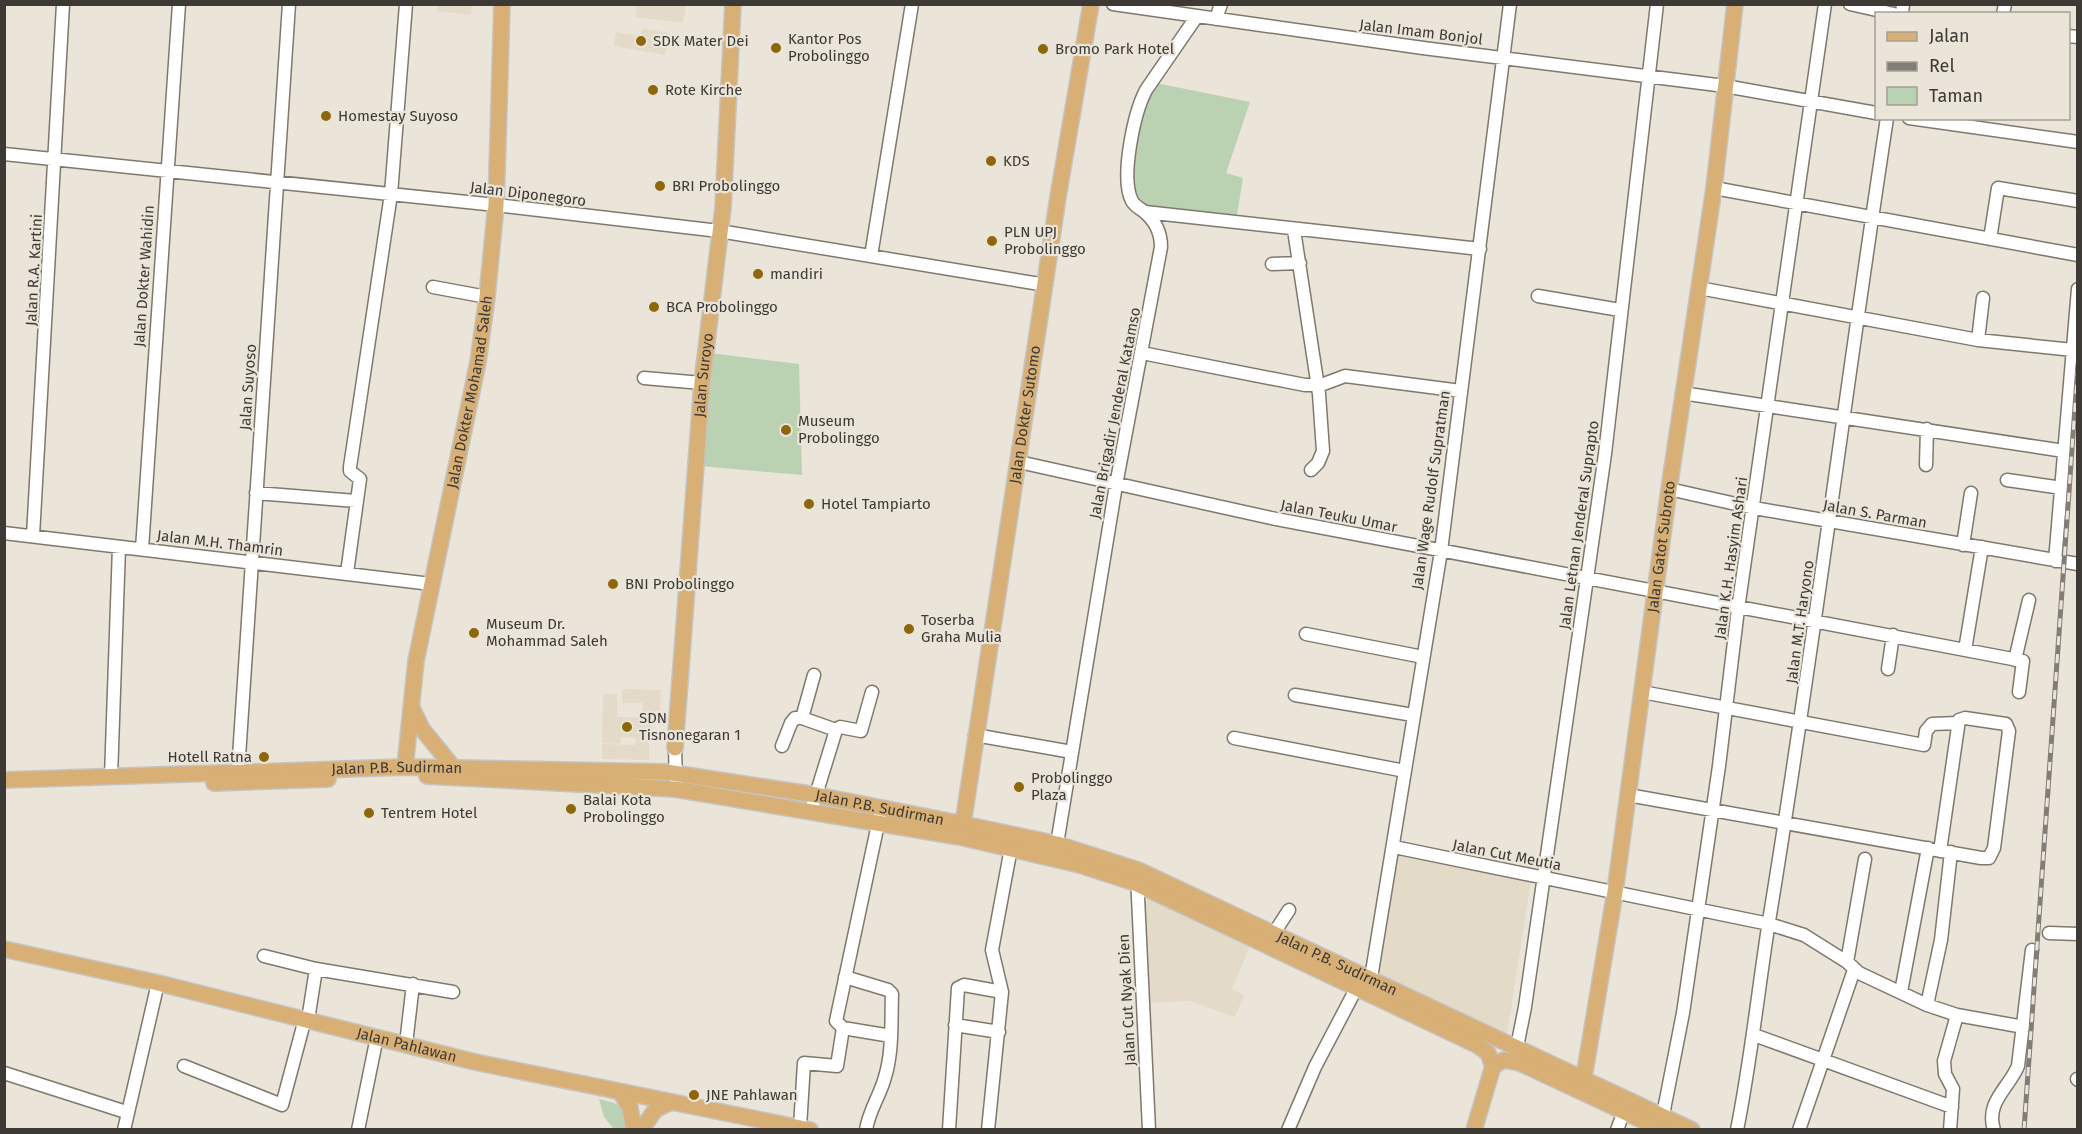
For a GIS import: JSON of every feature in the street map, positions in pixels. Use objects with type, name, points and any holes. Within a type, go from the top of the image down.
[{"type":"main road","name":"Jalan Dokter Mohamad Saleh","points":[[405,771],[411,705],[431,584],[478,362],[487,297],[496,205],[502,4]]},
{"type":"main road","name":"Jalan Suroyo","points":[[675,748],[702,383],[719,231],[733,4]]},
{"type":"main road","name":"Jalan Dokter Sutomo","points":[[963,824],[975,735],[985,690],[1091,4]]},
{"type":"main road","name":"Jalan Gatot Subroto","points":[[1582,1083],[1615,892],[1682,393],[1714,188],[1735,4]]},
{"type":"main road","points":[[411,705],[422,729],[453,766]]},
{"type":"main road","name":"Jalan P.B. Sudirman","points":[[4,789],[405,771],[453,766],[578,777]]},
{"type":"main road","name":"Jalan P.B. Sudirman","points":[[4,780],[238,772],[405,771],[670,780],[816,795],[880,816],[1136,877],[1477,1045],[1488,1053],[1493,1066],[1511,1060],[1582,1083],[1624,1111],[1663,1125],[1692,1130]]},
{"type":"main road","name":"Jalan P.B. Sudirman","points":[[670,780],[811,811],[963,824],[1057,843],[1274,933],[1371,978],[1517,1047],[1663,1125]]},
{"type":"main road","name":"Jalan Pahlawan","points":[[4,949],[158,983],[406,1044],[671,1102],[747,1123],[805,1128]]},
{"type":"main road","points":[[1474,1130],[1493,1066]]},
{"type":"main road","points":[[621,1092],[630,1108],[634,1130]]},
{"type":"main road","points":[[641,1130],[656,1110],[671,1102]]},
{"type":"street","name":"Jalan R.A. Kartini","points":[[33,536],[63,4]]},
{"type":"street","name":"Jalan Dokter Wahidin","points":[[142,549],[179,4]]},
{"type":"street","name":"Jalan Suyoso","points":[[238,772],[289,4]]},
{"type":"street","points":[[347,573],[360,477],[350,471],[350,460],[391,194],[406,4]]},
{"type":"street","points":[[871,256],[912,4]]},
{"type":"street","name":"Jalan Imam Bonjol","points":[[1113,4],[1423,48],[1725,86],[1875,113]]},
{"type":"street","points":[[1216,19],[1221,4]]},
{"type":"street","name":"Jalan Wage Rudolf Supratman","points":[[1371,978],[1441,551],[1510,4]]},
{"type":"street","name":"Jalan Letnan Jenderal Suprapto","points":[[1517,1047],[1588,580],[1657,4]]},
{"type":"street","name":"Jalan K.H. Hasyim Ashari","points":[[1663,1125],[1713,810],[1738,609],[1825,4]]},
{"type":"street","points":[[1850,4],[1885,12]]},
{"type":"street","name":"Jalan Brigadir Jenderal Katamso","points":[[1057,843],[1116,485],[1161,247],[1159,233],[1152,215],[1132,202],[1128,180],[1130,151],[1141,100],[1151,81],[1197,16]]},
{"type":"street","name":"Jalan M.T. Haryono","points":[[1737,1130],[1754,1035],[1769,924],[1802,723],[1842,417],[1887,120]]},
{"type":"street","points":[[1923,120],[2078,142]]},
{"type":"street","name":"Jalan Diponegoro","points":[[4,154],[496,205],[719,231],[1046,285]]},
{"type":"street","points":[[1714,188],[2078,255]]},
{"type":"street","points":[[1990,239],[1998,188],[2078,201]]},
{"type":"street","points":[[1152,215],[1480,249]]},
{"type":"street","points":[[1299,230],[1300,264],[1322,384],[1323,451],[1318,463],[1311,470]]},
{"type":"street","points":[[1272,264],[1300,264]]},
{"type":"street","points":[[433,287],[487,297]]},
{"type":"street","points":[[1699,288],[1782,306],[1978,340],[2073,351]]},
{"type":"street","points":[[2052,560],[2061,489],[2078,289]]},
{"type":"street","points":[[1538,296],[1620,310]]},
{"type":"street","points":[[1978,340],[1983,298]]},
{"type":"street","points":[[1142,353],[1265,378],[1322,384],[1345,376],[1461,391]]},
{"type":"street","points":[[644,378],[702,383]]},
{"type":"street","points":[[1682,393],[2064,451]]},
{"type":"street","points":[[1926,465],[1927,429]]},
{"type":"street","name":"Jalan Teuku Umar","points":[[1019,462],[1116,485],[1441,551],[1738,609],[1893,635],[2015,660]]},
{"type":"street","points":[[2007,480],[2061,489]]},
{"type":"street","name":"Jalan S. Parman","points":[[1669,489],[1830,522],[2078,564]]},
{"type":"street","points":[[256,493],[356,501]]},
{"type":"street","points":[[1963,545],[1971,493]]},
{"type":"street","name":"Jalan M.H. Thamrin","points":[[4,533],[431,584]]},
{"type":"street","points":[[111,777],[119,547]]},
{"type":"street","points":[[1965,650],[1982,548]]},
{"type":"street","points":[[2019,692],[2023,661],[2015,660],[2029,600]]},
{"type":"street","points":[[1306,634],[1423,657]]},
{"type":"street","points":[[1888,669],[1893,635]]},
{"type":"street","points":[[802,718],[814,675]]},
{"type":"street","points":[[811,811],[836,730],[840,727],[861,731],[872,692]]},
{"type":"street","points":[[1628,795],[1981,858],[1992,855],[2008,731],[2006,724],[1965,718],[1958,723],[1932,724],[1926,731],[1924,745],[1641,692]]},
{"type":"street","points":[[1295,696],[1413,715]]},
{"type":"street","points":[[782,747],[795,718],[802,718],[836,730]]},
{"type":"street","points":[[1901,992],[1940,851],[1958,723]]},
{"type":"street","points":[[975,735],[1072,752]]},
{"type":"street","points":[[1234,738],[1405,771]]},
{"type":"street","name":"Jalan Suroyo","points":[[670,780],[675,748]]},
{"type":"street","points":[[880,816],[836,1021],[843,1028],[891,1036]]},
{"type":"street","name":"Jalan Cut Meutia","points":[[1394,847],[1769,924],[1804,935],[1850,966],[1927,1005],[1957,1015],[2024,1027]]},
{"type":"street","points":[[988,1130],[1002,992],[992,950],[1011,848]]},
{"type":"street","points":[[1927,1005],[1941,940],[1940,851]]},
{"type":"street","points":[[1798,1130],[1823,1060],[1850,966],[1865,859]]},
{"type":"street","name":"Jalan Cut Nyak Dien","points":[[1136,877],[1149,1130]]},
{"type":"street","points":[[1274,933],[1289,910]]},
{"type":"street","points":[[2049,933],[2078,934]]},
{"type":"street","points":[[1994,1130],[1992,1124],[1995,1099],[2011,1083],[2024,1027],[2032,950]]},
{"type":"street","points":[[264,956],[316,969],[453,992]]},
{"type":"street","points":[[184,1066],[282,1106],[306,1020],[316,969]]},
{"type":"street","points":[[845,977],[890,991],[891,1036],[886,1075],[870,1110],[866,1130]]},
{"type":"street","points":[[124,1130],[126,1112],[158,983]]},
{"type":"street","points":[[406,1044],[413,984]]},
{"type":"street","points":[[949,1130],[956,994],[961,986],[1002,992]]},
{"type":"street","points":[[1288,1130],[1315,1067],[1357,987]]},
{"type":"street","points":[[1950,1130],[1952,1085],[1945,1074],[1944,1061],[1957,1015]]},
{"type":"street","points":[[955,1025],[999,1032]]},
{"type":"street","points":[[805,1128],[804,1063],[837,1066],[843,1028]]},
{"type":"street","points":[[1754,1035],[1952,1107]]},
{"type":"street","points":[[358,1130],[377,1037]]},
{"type":"street","points":[[4,1073],[126,1112]]},
{"type":"street","points":[[1617,1130],[1624,1111]]},
{"type":"shaded area","points":[[438,5],[472,5],[471,15],[437,11]]},
{"type":"shaded area","name":"SDK Mater Dei","points":[[637,5],[686,5],[683,23],[635,17]]},
{"type":"shaded area","name":"SDK Mater Dei","points":[[642,29],[669,33],[665,55],[614,46],[616,32],[640,36]]},
{"type":"shaded area","name":"SDN Tisnonegaran 1","points":[[622,689],[661,690],[660,715],[642,715],[643,703],[622,703]]},
{"type":"shaded area","points":[[603,694],[617,694],[617,717],[652,718],[651,738],[641,738],[649,739],[649,760],[602,759],[602,744],[635,745],[636,738],[621,737],[620,744],[602,743]]},
{"type":"shaded area","points":[[1399,855],[1531,881],[1507,1035],[1377,975]]},
{"type":"shaded area","points":[[1152,897],[1251,944],[1232,989],[1244,995],[1235,1017],[1190,1001],[1147,1003],[1139,905]]},
{"type":"green space","points":[[1151,82],[1250,102],[1226,173],[1243,178],[1236,221],[1134,204],[1132,142]]},
{"type":"green space","points":[[710,353],[799,364],[802,475],[700,466]]},
{"type":"green space","points":[[599,1099],[621,1107],[631,1129],[614,1129],[604,1117]]},
{"type":"railway","points":[[2024,1130],[2078,364]]},
{"type":"place","name":"SDK Mater Dei","points":[[641,41]]},
{"type":"place","name":"Kantor Pos Probolinggo","points":[[776,48]]},
{"type":"place","name":"Bromo Park Hotel","points":[[1043,49]]},
{"type":"place","name":"Rote Kirche","points":[[653,90]]},
{"type":"place","name":"Homestay Suyoso","points":[[326,116]]},
{"type":"place","name":"KDS","points":[[991,161]]},
{"type":"place","name":"BRI Probolinggo","points":[[660,186]]},
{"type":"place","name":"PLN UPJ Probolinggo","points":[[992,241]]},
{"type":"place","name":"mandiri","points":[[758,274]]},
{"type":"place","name":"BCA Probolinggo","points":[[654,307]]},
{"type":"place","name":"Museum Probolinggo","points":[[786,430]]},
{"type":"place","name":"Hotel Tampiarto","points":[[809,504]]},
{"type":"place","name":"BNI Probolinggo","points":[[613,584]]},
{"type":"place","name":"Toserba Graha Mulia","points":[[909,629]]},
{"type":"place","name":"Museum Dr. Mohammad Saleh","points":[[474,633]]},
{"type":"place","name":"SDN Tisnonegaran 1","points":[[627,727]]},
{"type":"place","name":"Hotell Ratna","points":[[264,757]]},
{"type":"place","name":"Probolinggo Plaza","points":[[1019,787]]},
{"type":"place","name":"Balai Kota Probolinggo","points":[[571,809]]},
{"type":"place","name":"Tentrem Hotel","points":[[369,813]]},
{"type":"place","name":"JNE Pahlawan","points":[[694,1095]]}]
